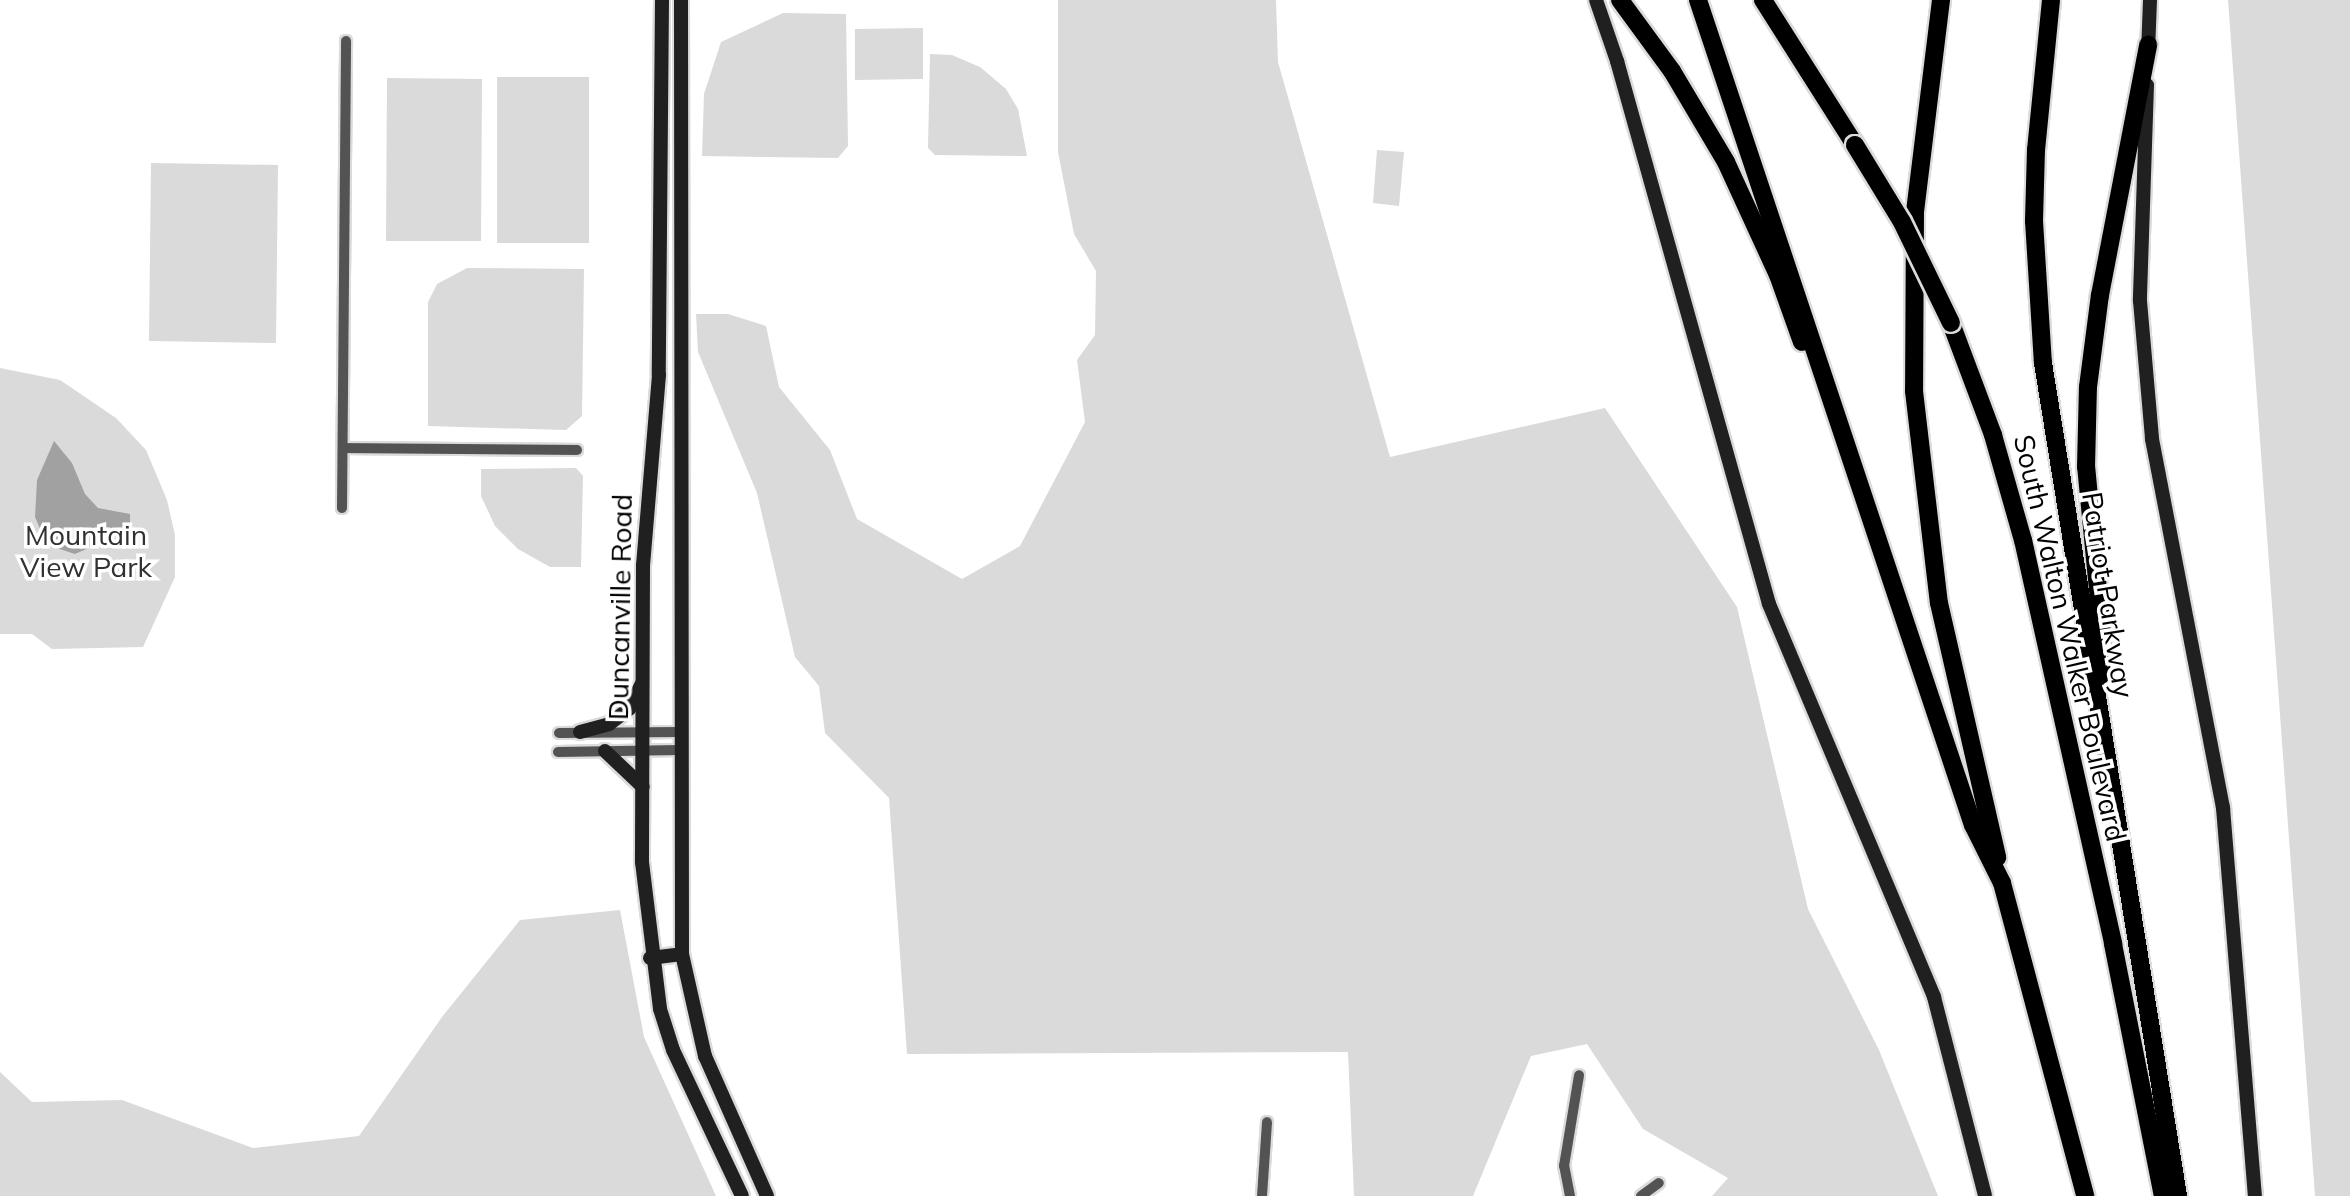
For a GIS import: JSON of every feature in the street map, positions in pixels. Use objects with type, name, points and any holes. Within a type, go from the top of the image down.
[{"type":"highway","points":[[1620,0],[1672,71],[1726,162],[1778,275],[1831,423],[1861,483]]},
{"type":"highway","points":[[1698,0],[1973,825],[2002,883]]},
{"type":"highway","name":"South Walton Walker Boulevard","points":[[1763,0],[1902,222],[1951,323],[1993,435],[2023,540],[2113,944],[2163,1196]]},
{"type":"highway","points":[[1941,0],[1915,211],[1914,391],[1939,603],[2002,883],[2085,1196]]},
{"type":"highway","name":"Patriot Parkway","points":[[2051,0],[2036,149],[2037,292],[2053,433],[2178,1196]]},
{"type":"highway","points":[[2099,710],[2103,642],[2088,504],[2088,387],[2100,295],[2148,45]]},
{"type":"main road","name":"Duncanville Road","points":[[662,0],[661,313],[644,534],[643,787],[650,958],[673,1050],[742,1196]]},
{"type":"main road","name":"Duncanville Road","points":[[681,0],[682,954],[705,1056],[747,1144],[767,1196]]},
{"type":"main road","points":[[1596,0],[1617,61],[1769,604],[1934,997],[1985,1196]]},
{"type":"main road","points":[[2150,0],[2140,301],[2152,439],[2223,808],[2255,1196]]},
{"type":"main road","points":[[580,732],[609,724],[629,709],[644,680]]},
{"type":"main road","points":[[605,751],[643,787]]},
{"type":"main road","points":[[650,958],[682,954]]},
{"type":"main road","points":[[724,1155],[747,1144]]},
{"type":"street","points":[[342,508],[346,41]]},
{"type":"street","points":[[343,448],[577,450]]},
{"type":"street","points":[[559,733],[680,732]]},
{"type":"street","points":[[558,752],[680,750]]},
{"type":"street","points":[[1570,1196],[1564,1166],[1579,1075]]},
{"type":"street","points":[[1262,1196],[1267,1122]]},
{"type":"street","points":[[1641,1196],[1659,1183]]},
{"type":"green space","points":[[1058,0],[1276,0],[1278,62],[1390,457],[1605,408],[1737,607],[1808,909],[1879,1050],[1938,1196],[1712,1196],[1728,1178],[1643,1129],[1587,1044],[1531,1056],[1473,1196],[1354,1196],[1348,1052],[907,1054],[889,798],[825,733],[819,686],[795,657],[757,493],[698,352],[696,314],[728,314],[766,326],[779,387],[830,450],[857,519],[962,579],[1020,546],[1085,422],[1077,360],[1095,335],[1096,271],[1074,234],[1058,152]]},
{"type":"green space","points":[[2228,0],[2350,0],[2350,1196],[2315,1196]]},
{"type":"green space","points":[[783,13],[846,14],[848,146],[838,158],[702,156],[704,94],[721,42]]},
{"type":"green space","points":[[923,28],[923,79],[855,80],[855,29]]},
{"type":"green space","points":[[930,54],[952,55],[980,67],[1006,89],[1018,109],[1027,156],[935,155],[928,148]]},
{"type":"green space","points":[[497,77],[589,77],[589,243],[497,243]]},
{"type":"green space","points":[[387,78],[482,79],[481,241],[386,241]]},
{"type":"green space","points":[[1377,150],[1404,152],[1399,206],[1373,203]]},
{"type":"green space","points":[[151,163],[278,165],[276,343],[149,341]]},
{"type":"green space","points":[[467,268],[584,269],[582,416],[566,430],[428,426],[428,302],[437,284]]},
{"type":"green space","name":"Mountain View Park","points":[[0,368],[60,380],[116,418],[146,450],[167,500],[175,535],[175,577],[143,647],[52,649],[32,634],[0,634]]},
{"type":"green space","points":[[576,468],[583,476],[581,567],[550,567],[518,549],[495,526],[481,496],[481,469]]},
{"type":"green space","points":[[620,910],[644,1037],[716,1196],[0,1196],[0,1072],[32,1102],[122,1100],[253,1148],[359,1136],[442,1017],[520,920]]},
{"type":"shaded area","points":[[54,441],[72,463],[85,494],[98,508],[130,514],[130,530],[75,554],[47,545],[35,517],[37,480]]}]
